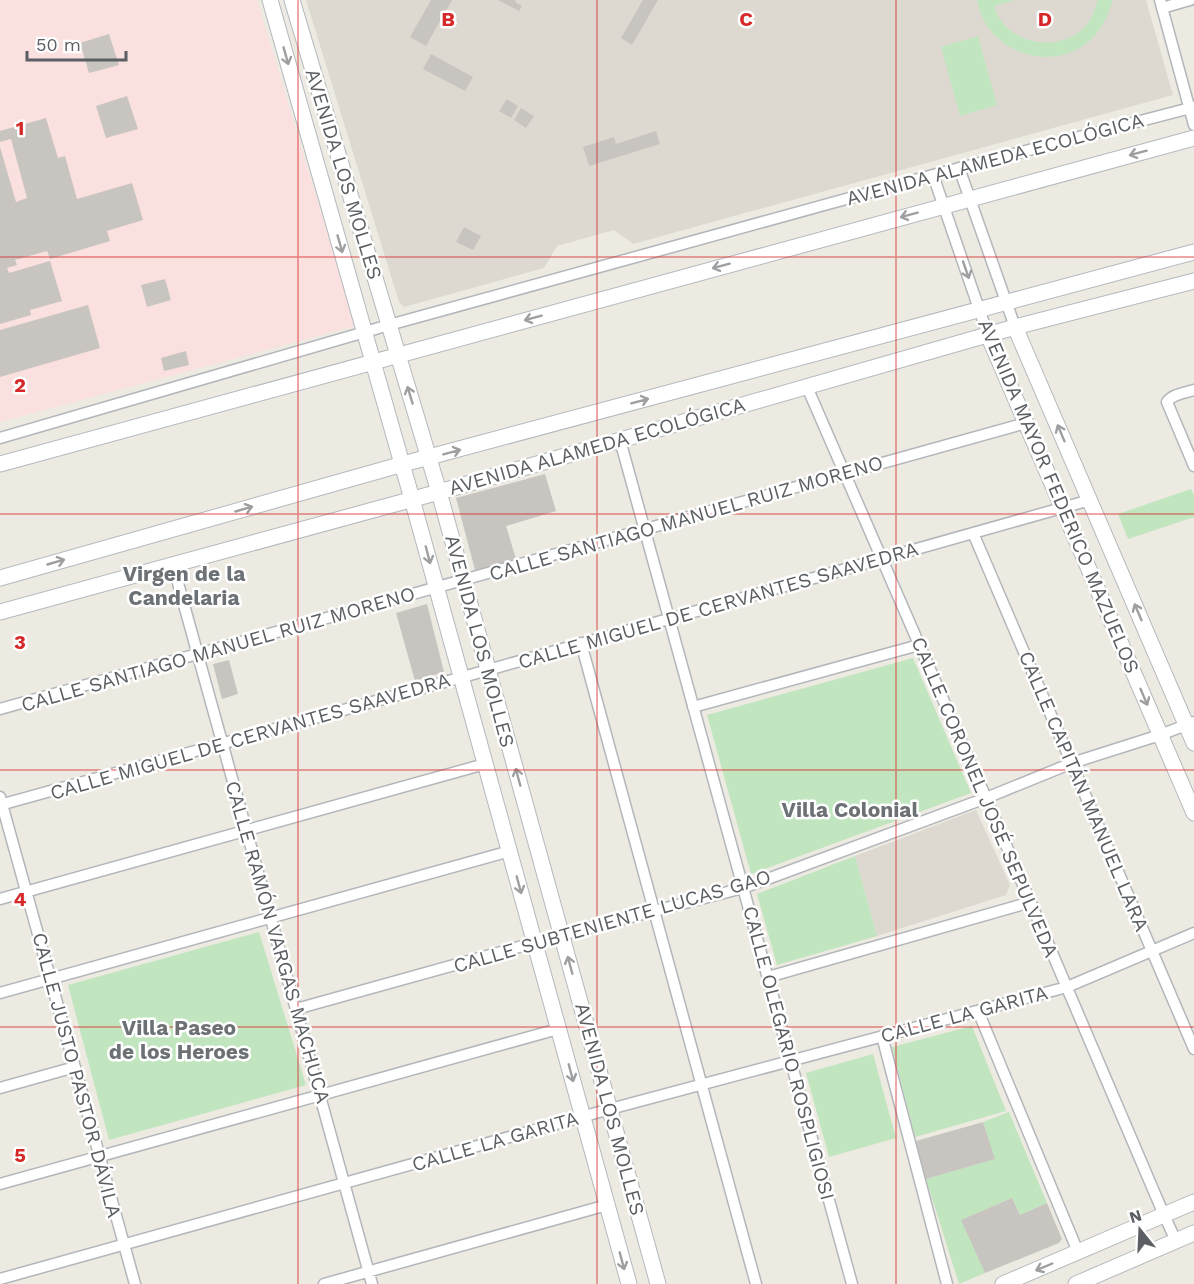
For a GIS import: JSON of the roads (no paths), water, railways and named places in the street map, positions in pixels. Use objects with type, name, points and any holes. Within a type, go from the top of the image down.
[{"type":"street","name":"AVENIDA LOS MOLLES","points":[[270,0],[462,677],[629,1284]]},
{"type":"street","name":"AVENIDA LOS MOLLES","points":[[292,0],[439,492],[658,1284]]},
{"type":"street","points":[[1190,0],[1161,4],[1192,108],[1194,125]]},
{"type":"street","name":"AVENIDA ALAMEDA ECOLÓGICA","points":[[0,438],[389,325],[958,168],[1192,108]]},
{"type":"street","name":"AVENIDA ALAMEDA ECOLÓGICA","points":[[0,464],[1194,138]]},
{"type":"street","name":"AVENIDA MAYOR FEDERICO MAZUELOS","points":[[958,168],[1015,327],[1190,723],[1194,743]]},
{"type":"street","name":"AVENIDA MAYOR FEDERICO MAZUELOS","points":[[933,175],[988,335],[1194,813]]},
{"type":"street","name":"AVENIDA ALAMEDA ECOLÓGICA","points":[[0,578],[402,464],[1194,252]]},
{"type":"street","name":"AVENIDA ALAMEDA ECOLÓGICA","points":[[0,612],[439,492],[1015,327],[1194,281]]},
{"type":"street","name":"CALLE CORONEL JOSÉ SEPULVEDA","points":[[807,387],[1176,1241]]},
{"type":"street","points":[[1194,390],[1172,396],[1167,402],[1194,466]]},
{"type":"street","name":"CALLE SANTIAGO MANUEL RUIZ MORENO","points":[[0,709],[1026,423]]},
{"type":"street","name":"CALLE OLEGARIO ROSPLIGIOSI","points":[[620,440],[852,1284]]},
{"type":"street","name":"CALLE MIGUEL DE CERVANTES SAAVEDRA","points":[[1,802],[488,670],[1090,500]]},
{"type":"street","name":"CALLE CAPITÁN MANUEL LARA","points":[[973,533],[1194,1049]]},
{"type":"street","name":"CALLE RAMÓN VARGAS MACHUCA","points":[[173,565],[372,1284]]},
{"type":"street","points":[[581,643],[756,1284]]},
{"type":"street","points":[[693,707],[919,645]]},
{"type":"street","name":"CALLE SUBTENIENTE LUCAS GAO","points":[[296,1008],[743,888],[986,798],[1072,763],[1190,723]]},
{"type":"street","points":[[0,899],[486,764]]},
{"type":"street","name":"CALLE JUSTO PASTOR DÁVILA","points":[[1,802],[135,1284]]},
{"type":"street","points":[[0,993],[510,851]]},
{"type":"street","points":[[768,977],[1031,902]]},
{"type":"street","name":"CALLE LA GARITA","points":[[0,1279],[610,1109],[1067,987],[1194,933]]},
{"type":"street","points":[[978,1011],[1078,1252]]},
{"type":"street","points":[[0,1184],[558,1029]]},
{"type":"street","points":[[882,1036],[947,1284]]},
{"type":"street","points":[[0,1088],[75,1067]]},
{"type":"street","points":[[1003,1284],[1194,1202]]},
{"type":"street","points":[[324,1284],[607,1205]]},
{"type":"street","points":[[1076,1284],[1194,1233]]},
{"type":"district","name":"Virgen de la Candelaria","points":[[184,586]]},
{"type":"district","name":"Villa Colonial","points":[[850,810]]},
{"type":"district","name":"Villa Paseo de los Heroes","points":[[179,1040]]}]
